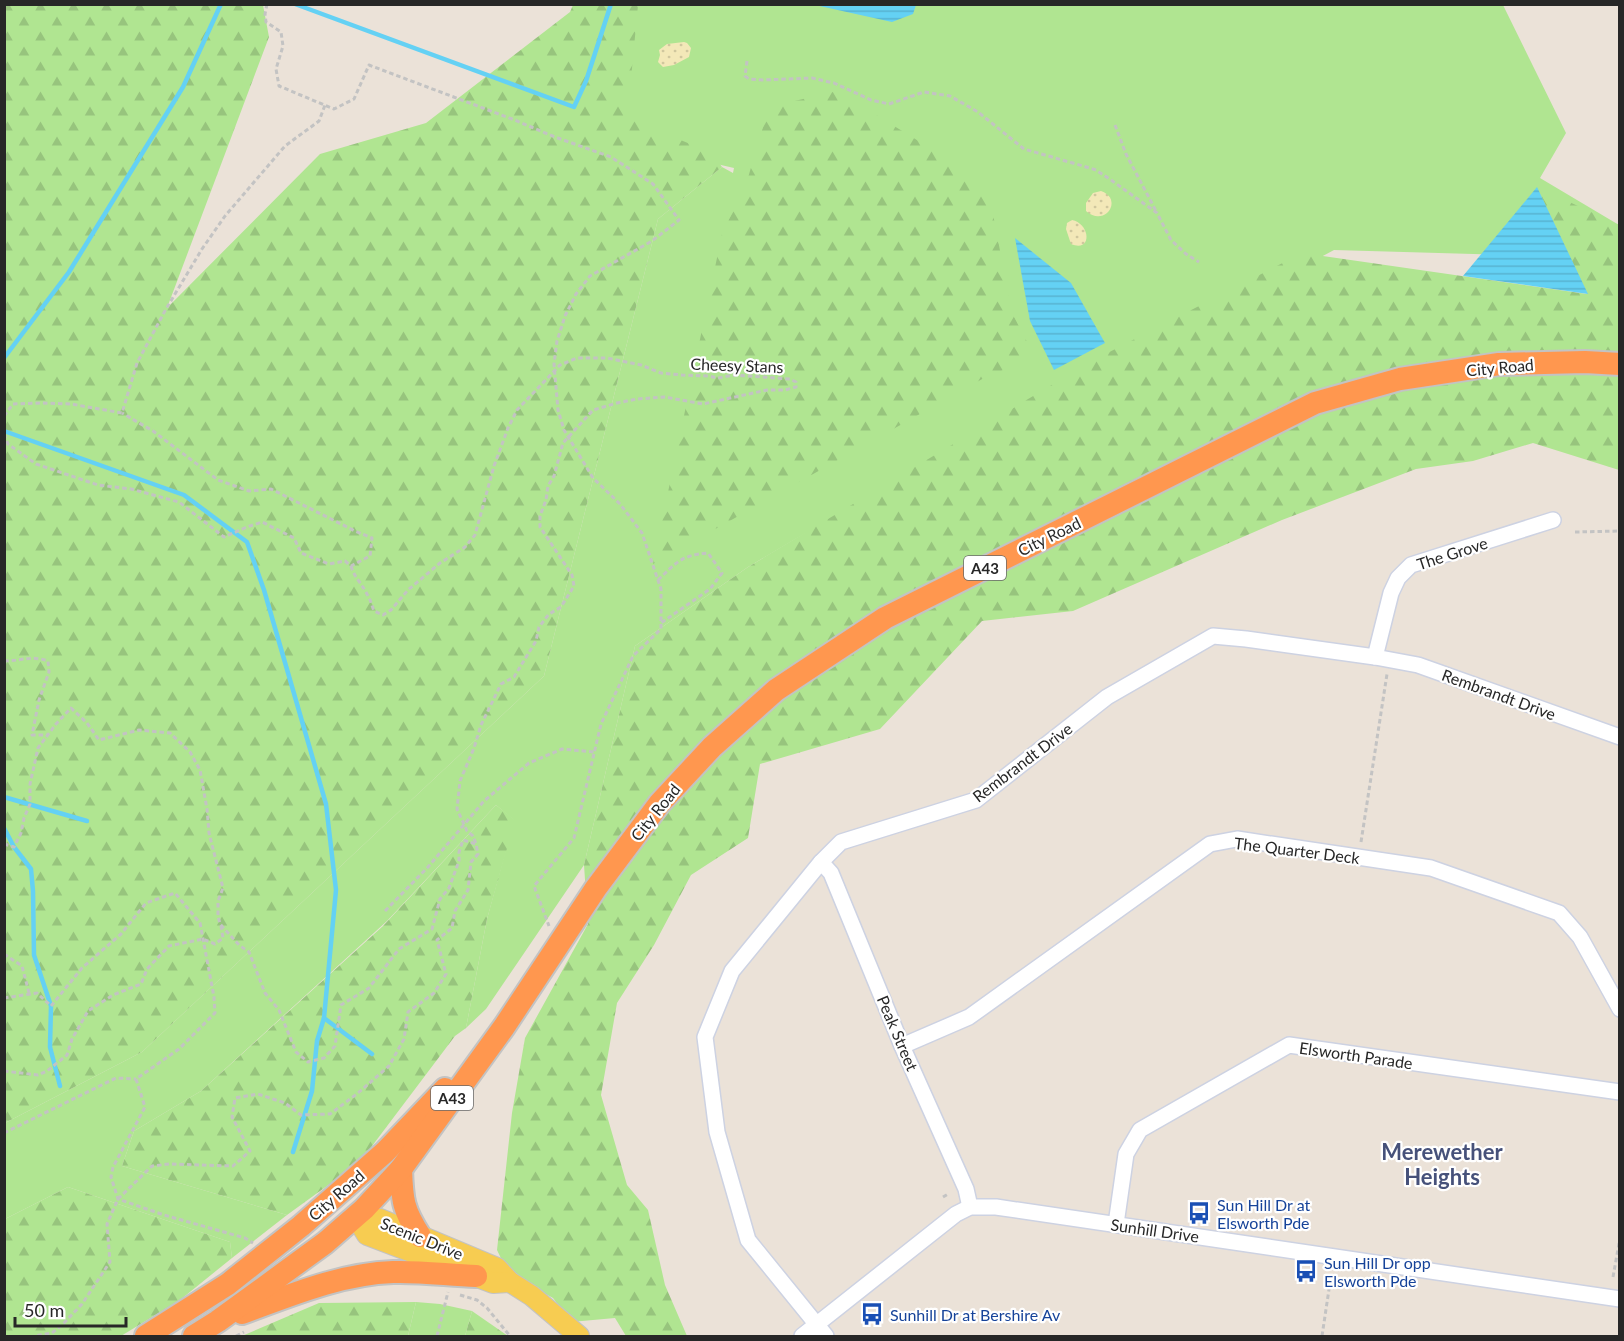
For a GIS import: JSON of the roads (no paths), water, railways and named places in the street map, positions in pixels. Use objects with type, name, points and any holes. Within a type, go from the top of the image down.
[{"type":"highway","name":"City Road","points":[[194,1336],[326,1243],[356,1217],[401,1169],[504,1028],[596,888],[659,804],[712,747],[776,690],[885,618],[1315,403],[1400,379],[1499,364],[1585,362],[1620,364]]},
{"type":"highway","name":"City Road","points":[[146,1336],[228,1284],[301,1226],[385,1152],[504,1028]]},
{"type":"highway","points":[[301,1226],[339,1215],[356,1217],[358,1204],[385,1152]]},
{"type":"highway","points":[[401,1169],[405,1209],[420,1236]]},
{"type":"highway","points":[[218,1321],[320,1285],[360,1276],[402,1272],[476,1276]]},
{"type":"main road","name":"Scenic Drive","points":[[356,1217],[380,1219],[497,1268],[510,1282],[532,1296],[579,1336]]},
{"type":"main road","name":"Scenic Drive","points":[[356,1217],[367,1235],[494,1283],[510,1282]]},
{"type":"street","name":"The Grove","points":[[1375,657],[1391,593],[1398,578],[1411,565],[1553,520]]},
{"type":"street","name":"Rembrandt Drive","points":[[821,1331],[748,1240],[717,1132],[705,1037],[732,972],[821,862],[841,842],[976,800],[1107,696],[1213,636],[1375,657],[1418,666],[1620,737]]},
{"type":"street","name":"The Quarter Deck","points":[[903,1046],[969,1017],[1210,844],[1237,839],[1431,868],[1558,913],[1580,937],[1620,1009]]},
{"type":"street","name":"Peak Street","points":[[821,862],[831,873],[966,1189],[970,1208]]},
{"type":"street","name":"Elsworth Parade","points":[[1116,1224],[1126,1154],[1140,1130],[1289,1045],[1620,1092]]},
{"type":"street","name":"Sunhill Drive","points":[[802,1336],[821,1331],[956,1214],[970,1208],[996,1207],[1620,1299]]},
{"type":"water","points":[[815,5],[916,5],[913,14],[892,22]]},
{"type":"water","points":[[1537,187],[1588,294],[1463,276]]},
{"type":"water","points":[[1015,238],[1071,283],[1105,343],[1054,370],[1030,321]]},
{"type":"waterway","points":[[4,358],[69,272],[183,87],[221,4]]},
{"type":"waterway","points":[[295,4],[574,107],[586,81],[611,4]]},
{"type":"waterway","points":[[4,431],[184,495],[247,542],[264,590],[326,804],[336,890],[324,1018],[372,1054]]},
{"type":"waterway","points":[[4,797],[87,821]]},
{"type":"waterway","points":[[4,828],[14,847],[31,869],[34,955],[51,1006],[50,1047],[60,1086]]},
{"type":"waterway","points":[[293,1152],[312,1091],[317,1041],[324,1018]]},
{"type":"place","name":"Sun Hill Dr at Elsworth Pde","points":[[1199,1213]]},
{"type":"place","name":"Sun Hill Dr opp Elsworth Pde","points":[[1306,1271]]},
{"type":"place","name":"Sunhill Dr at Bershire Av","points":[[872,1314]]},
{"type":"district","name":"Merewether Heights","points":[[1442,1164]]}]
